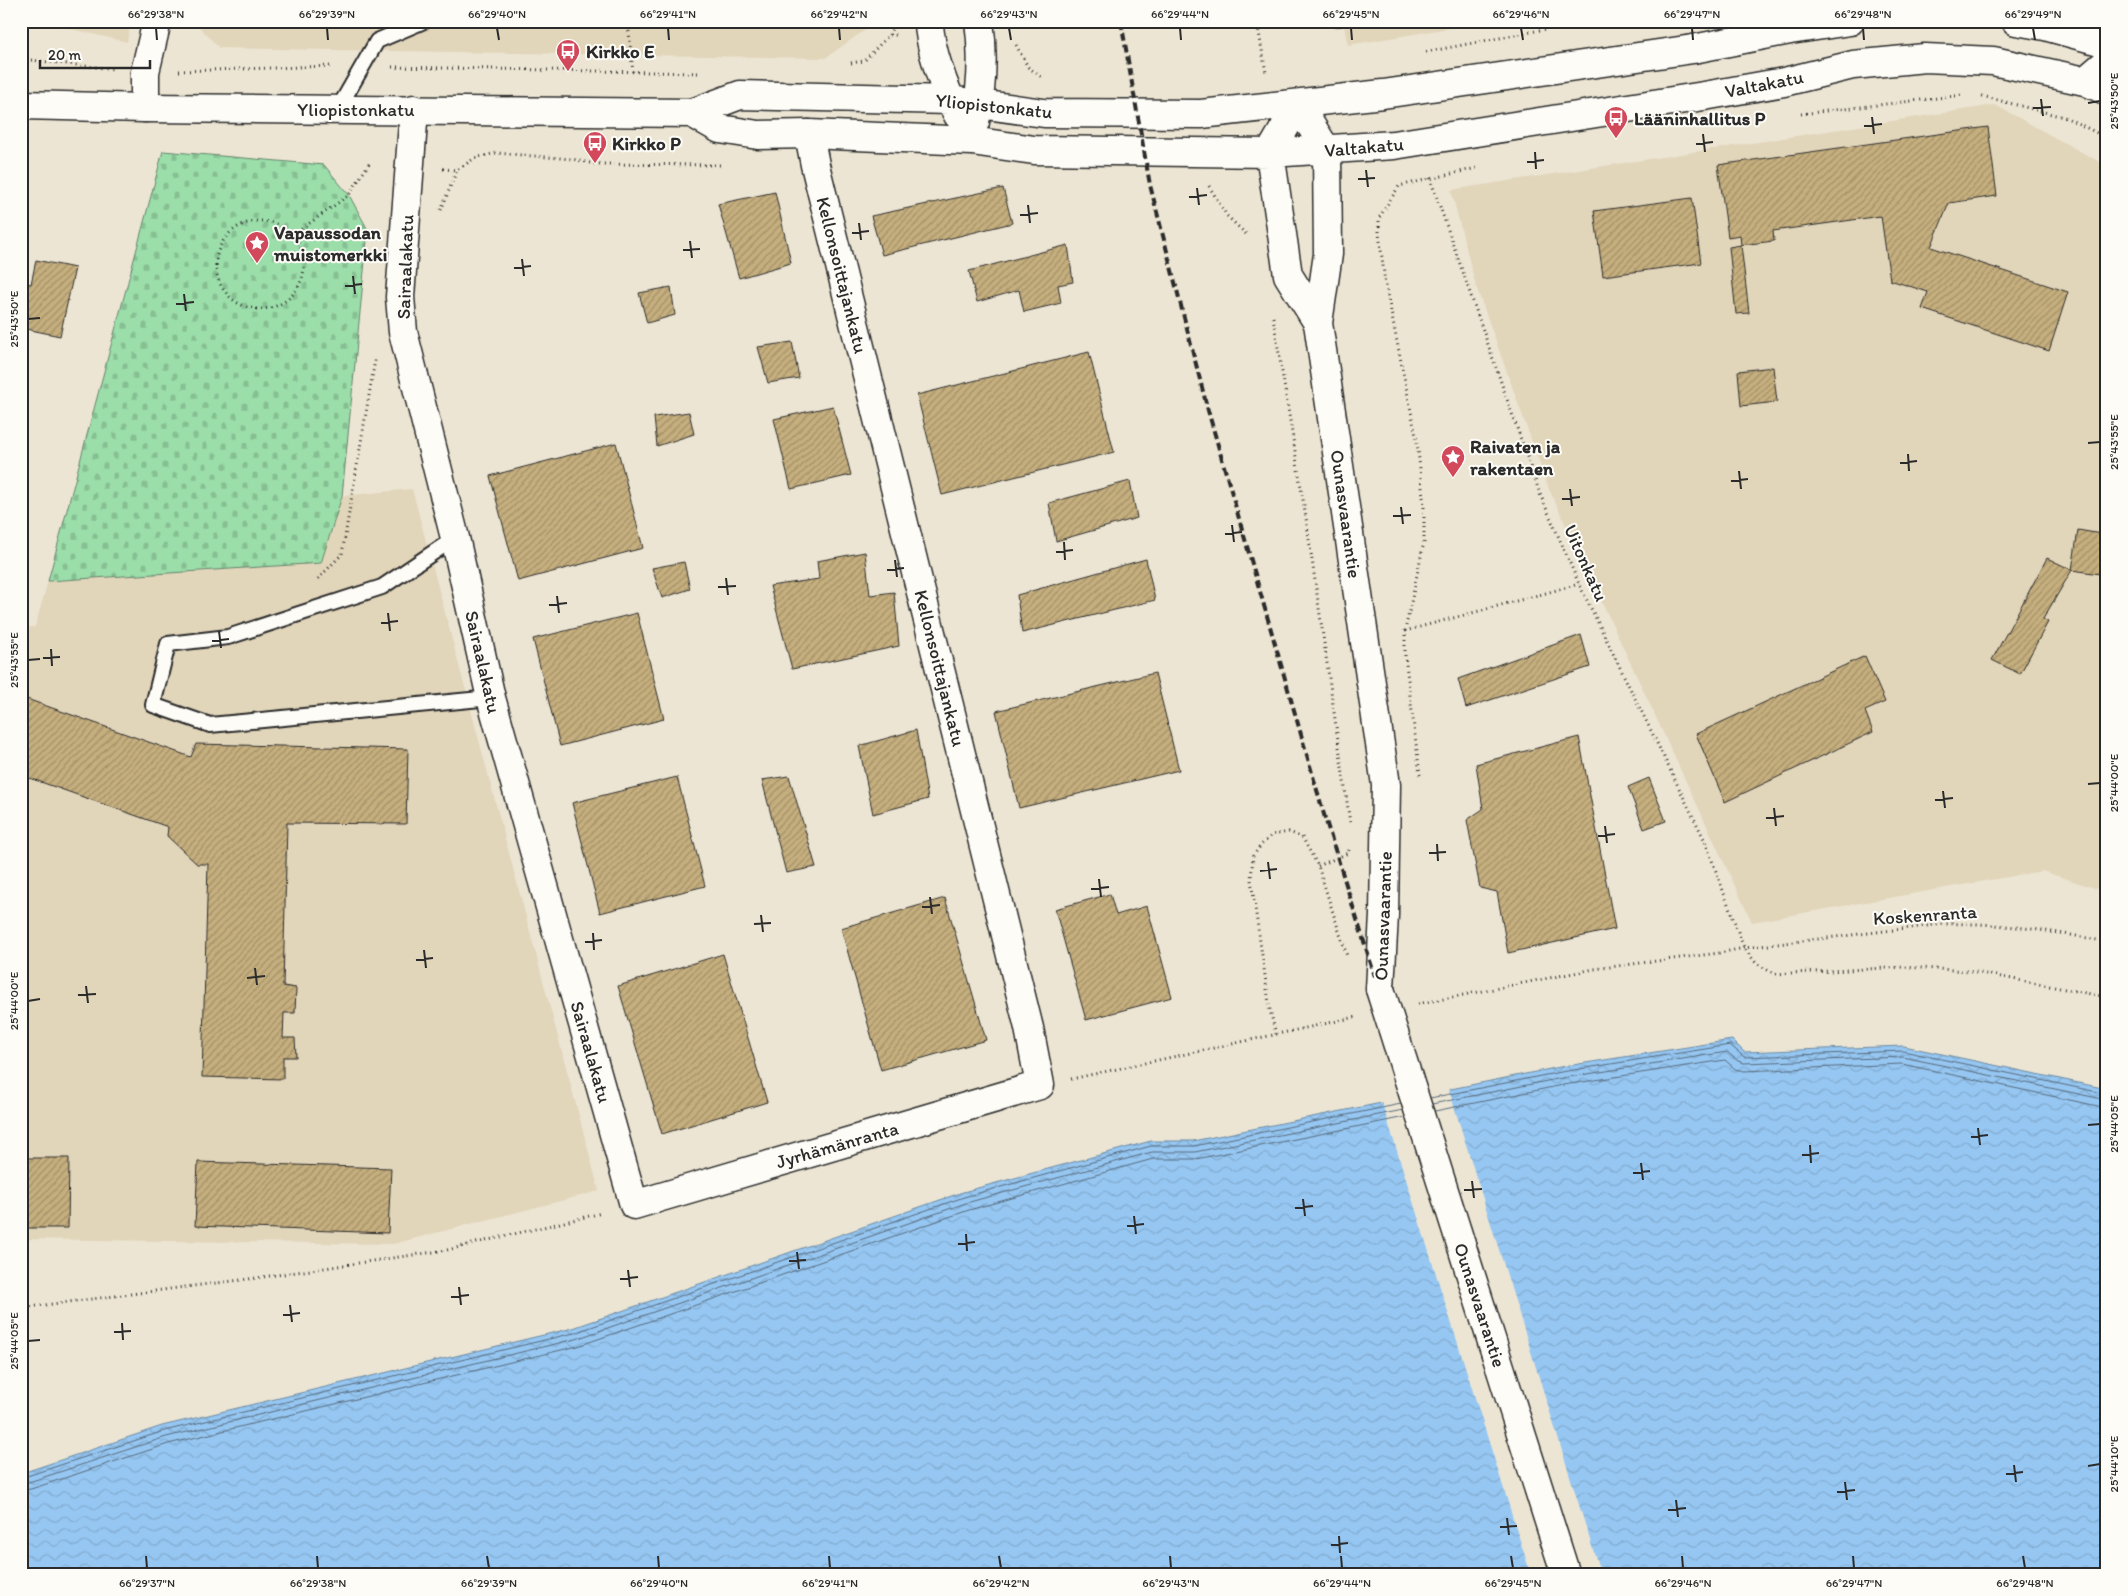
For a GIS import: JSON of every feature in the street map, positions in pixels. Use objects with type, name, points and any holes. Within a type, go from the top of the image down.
[{"type":"street","points":[[145,108],[145,72],[157,21]]},
{"type":"street","points":[[929,21],[929,35],[950,100],[972,141]]},
{"type":"street","points":[[972,141],[983,60],[979,21]]},
{"type":"street","points":[[1298,105],[1693,49],[1850,21]]},
{"type":"street","points":[[2016,21],[2092,33],[2096,86]]},
{"type":"street","name":"Valtakatu","points":[[1270,153],[1327,151],[1394,145],[1784,82],[1853,66],[1887,61],[1925,58],[1977,60],[2044,71],[2096,86]]},
{"type":"street","points":[[2096,86],[2107,62]]},
{"type":"street","name":"Yliopistonkatu","points":[[21,105],[145,108],[692,113],[740,95],[950,100],[1044,113],[1201,114],[1298,105]]},
{"type":"street","points":[[1298,105],[1327,151]]},
{"type":"street","points":[[1270,153],[1298,105]]},
{"type":"street","name":"Sairaalakatu","points":[[414,109],[400,297],[402,324],[455,538],[491,698],[634,1205]]},
{"type":"street","name":"Yliopistonkatu","points":[[692,113],[720,129],[758,135],[810,134],[972,141],[1034,150],[1270,153]]},
{"type":"street","name":"Kellonsoittajankatu","points":[[810,134],[818,175],[1029,1028],[1040,1085]]},
{"type":"street","name":"Ounasvaarantie","points":[[1327,151],[1328,254],[1318,323],[1386,785],[1384,915],[1380,989],[1566,1575]]},
{"type":"street","name":"Ounasvaarantie","points":[[1270,153],[1288,275],[1318,323]]},
{"type":"street","name":"Jyrhämänranta","points":[[634,1205],[1040,1085]]},
{"type":"lane","points":[[338,109],[377,42],[424,21]]},
{"type":"lane","points":[[455,538],[382,587],[228,637],[168,644],[153,705],[210,725],[491,698]]},
{"type":"path","points":[[628,21],[633,73]]},
{"type":"path","points":[[845,64],[864,61],[889,35],[895,21]]},
{"type":"path","points":[[1257,21],[1266,73]]},
{"type":"path","points":[[1416,54],[1588,21]]},
{"type":"path","points":[[889,35],[903,36]]},
{"type":"path","name":"Yliopistonkatu","points":[[1015,42],[1028,67],[1044,79]]},
{"type":"path","points":[[21,59],[145,72],[362,66],[633,73],[711,73]]},
{"type":"path","points":[[1974,94],[2067,118],[2107,138]]},
{"type":"path","points":[[1792,115],[1965,95]]},
{"type":"path","points":[[438,216],[457,170],[475,158],[496,153],[572,159],[595,164],[729,165]]},
{"type":"path","points":[[294,235],[349,194],[370,162]]},
{"type":"path","points":[[1420,782],[1420,765],[1405,656],[1405,631],[1424,542],[1424,506],[1417,441],[1385,282],[1379,218],[1399,186],[1486,166]]},
{"type":"path","name":"Uitonkatu","points":[[1430,178],[1540,494],[1579,584],[1705,841],[1744,948]]},
{"type":"path","points":[[1209,186],[1227,216],[1253,243]]},
{"type":"path","points":[[254,220],[269,221],[282,226],[294,235],[301,246],[305,260],[304,273],[299,286],[292,296],[281,304],[262,309],[242,306],[231,299],[221,288],[216,274],[216,259],[220,245],[228,233],[240,225],[254,220]]},
{"type":"path","points":[[1273,314],[1306,518],[1351,830]]},
{"type":"path","points":[[317,580],[342,554],[375,358]]},
{"type":"path","points":[[1405,631],[1579,584]]},
{"type":"path","points":[[1276,1034],[1270,1010],[1251,880],[1253,856],[1272,835],[1289,832],[1302,837],[1318,866],[1348,958]]},
{"type":"path","points":[[1318,866],[1348,853],[1352,839]]},
{"type":"path","name":"Koskenranta","points":[[1744,948],[1942,924],[1966,923],[2050,931],[2107,942]]},
{"type":"path","points":[[1744,948],[1756,963],[1774,974],[1913,967],[1970,971],[2107,997]]},
{"type":"path","points":[[21,1308],[256,1278],[448,1250],[634,1205]]},
{"type":"shaded area","points":[[37,21],[131,21],[127,42]]},
{"type":"shaded area","points":[[194,21],[878,21],[825,58],[219,48]]},
{"type":"shaded area","points":[[1343,21],[1491,21],[1348,45]]},
{"type":"shaded area","points":[[1995,105],[2107,166],[2107,892],[2042,871],[1752,922],[1549,489],[1476,286],[1451,190]]},
{"type":"shaded area","points":[[412,489],[599,1191],[393,1244],[21,1239],[21,628],[35,627],[48,581],[321,563],[342,496]]},
{"type":"green space","points":[[163,151],[324,165],[349,195],[368,230],[342,496],[321,563],[48,581]]},
{"type":"water","points":[[1732,1040],[1744,1052],[1904,1046],[2107,1089],[2107,1575],[21,1575],[21,1468],[25,1472],[162,1426],[573,1328],[963,1192],[1151,1141],[1193,1141],[1560,1067]]},
{"type":"pier","points":[[1448,1087],[1601,1575],[1531,1575],[1381,1100]]},
{"type":"building","points":[[1333,21],[1368,21],[1368,22],[1334,27]]},
{"type":"building","points":[[1988,127],[1997,196],[1949,203],[1931,247],[2068,292],[2049,351],[1922,309],[1928,292],[1890,280],[1881,216],[1773,231],[1774,241],[1741,245],[1740,235],[1728,237],[1718,165]]},
{"type":"building","points":[[1003,188],[1012,223],[882,255],[871,216]]},
{"type":"building","points":[[775,192],[791,263],[739,278],[718,204]]},
{"type":"building","points":[[1692,198],[1701,263],[1603,276],[1594,211]]},
{"type":"building","points":[[1068,245],[1073,282],[1058,285],[1061,303],[1024,312],[1019,290],[977,302],[969,271]]},
{"type":"building","points":[[1741,245],[1749,313],[1736,314],[1729,247]]},
{"type":"building","points":[[36,260],[75,268],[60,336],[21,328],[21,282],[31,284]]},
{"type":"building","points":[[671,287],[675,315],[647,323],[639,293]]},
{"type":"building","points":[[792,342],[799,378],[768,383],[758,347]]},
{"type":"building","points":[[1089,352],[1114,452],[942,495],[917,395]]},
{"type":"building","points":[[1773,367],[1777,402],[1741,406],[1738,371]]},
{"type":"building","points":[[833,406],[851,475],[791,489],[774,419]]},
{"type":"building","points":[[689,412],[694,434],[657,446],[654,417]]},
{"type":"building","points":[[616,443],[643,548],[518,581],[490,476]]},
{"type":"building","points":[[1130,481],[1137,518],[1056,541],[1049,503]]},
{"type":"building","points":[[2078,530],[2107,535],[2107,575],[2072,570]]},
{"type":"building","points":[[865,552],[870,595],[894,592],[899,646],[792,669],[770,586],[819,579],[817,561]]},
{"type":"building","points":[[2047,558],[2072,570],[2043,619],[2048,622],[2020,674],[1992,660]]},
{"type":"building","points":[[1146,559],[1155,600],[1022,633],[1017,595]]},
{"type":"building","points":[[684,562],[690,589],[662,598],[652,568]]},
{"type":"building","points":[[637,613],[664,719],[560,746],[533,639]]},
{"type":"building","points":[[1581,635],[1590,667],[1466,708],[1458,679]]},
{"type":"building","points":[[1865,656],[1885,702],[1865,711],[1873,732],[1725,802],[1696,734]]},
{"type":"building","points":[[1155,673],[1179,770],[1019,808],[996,711]]},
{"type":"building","points":[[21,697],[191,757],[196,744],[408,749],[406,824],[287,823],[283,986],[296,988],[295,1013],[284,1013],[283,1038],[295,1038],[296,1057],[283,1057],[283,1079],[202,1077],[208,864],[197,864],[167,836],[168,827],[21,775]]},
{"type":"building","points":[[916,730],[928,799],[873,814],[859,746]]},
{"type":"building","points":[[1579,737],[1615,929],[1508,953],[1497,892],[1480,888],[1467,820],[1483,809],[1476,764]]},
{"type":"building","points":[[789,776],[816,867],[786,873],[762,780]]},
{"type":"building","points":[[677,777],[705,886],[600,913],[572,803]]},
{"type":"building","points":[[1649,778],[1666,821],[1644,829],[1628,787]]},
{"type":"building","points":[[1110,894],[1116,915],[1147,906],[1172,997],[1086,1020],[1055,909]]},
{"type":"building","points":[[945,898],[986,1040],[881,1070],[841,928]]},
{"type":"building","points":[[723,954],[767,1102],[662,1134],[618,986]]},
{"type":"building","points":[[21,1158],[69,1158],[68,1228],[21,1228]]},
{"type":"building","points":[[198,1162],[391,1168],[388,1233],[195,1226]]},
{"type":"railway","points":[[1121,21],[1150,185],[1207,407],[1325,818],[1564,1575]]},
{"type":"place","name":"Kirkko E","points":[[568,72]]},
{"type":"place","name":"Lääninhallitus P","points":[[1616,139]]},
{"type":"place","name":"Kirkko P","points":[[595,164]]},
{"type":"place","name":"Vapaussodan muistomerkki","points":[[257,264]]},
{"type":"place","name":"Raivaten ja rakentaen","points":[[1453,478]]}]
